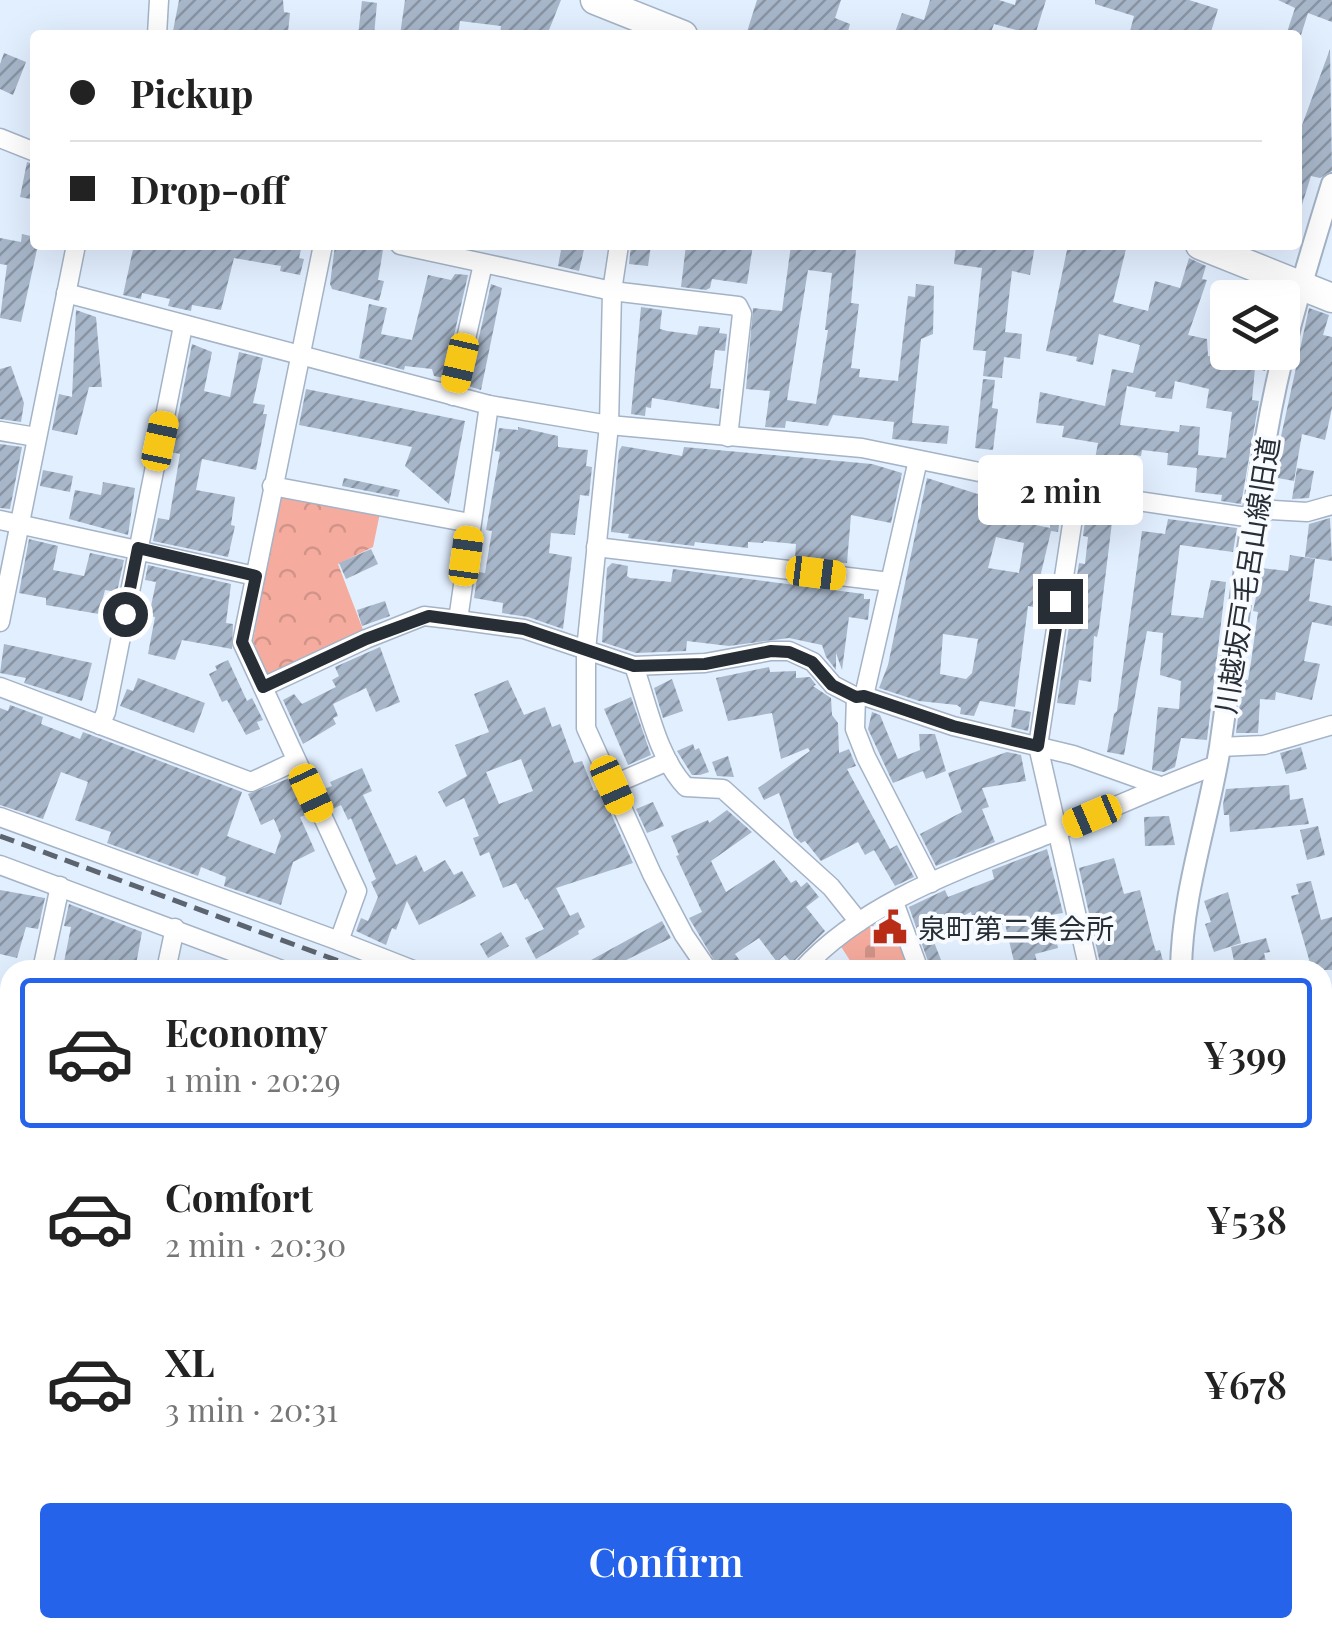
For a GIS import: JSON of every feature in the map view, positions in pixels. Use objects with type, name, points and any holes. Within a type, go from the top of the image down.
[{"type":"main road","points":[[595,0],[650,28]]},
{"type":"main road","points":[[1212,250],[1285,280]]},
{"type":"main road","points":[[1300,286],[1332,298]]},
{"type":"street","points":[[157,30],[159,0]]},
{"type":"street","points":[[0,138],[30,150]]},
{"type":"street","name":"川越坂戸毛呂山線旧道","points":[[1300,286],[1332,184]]},
{"type":"street","points":[[0,622],[75,250]]},
{"type":"street","points":[[322,250],[242,642],[357,891],[339,941]]},
{"type":"street","points":[[422,250],[612,292],[738,306],[742,309],[728,438]]},
{"type":"street","points":[[618,250],[612,292],[609,425],[586,650],[586,728],[652,874],[701,960]]},
{"type":"street","points":[[453,396],[483,264]]},
{"type":"street","points":[[66,293],[489,405],[609,425],[862,448],[1077,492],[1254,514],[1308,512],[1332,505]]},
{"type":"street","points":[[100,725],[106,712],[182,326]]},
{"type":"street","name":"川越坂戸毛呂山線旧道","points":[[1182,960],[1188,888],[1218,756],[1254,514],[1281,370]]},
{"type":"street","points":[[458,620],[489,405]]},
{"type":"street","points":[[0,431],[36,438]]},
{"type":"street","points":[[918,460],[855,729],[931,883]]},
{"type":"street","points":[[272,486],[470,524]]},
{"type":"street","points":[[1077,492],[1038,746],[1088,960]]},
{"type":"street","points":[[0,520],[256,576]]},
{"type":"street","points":[[596,546],[890,582]]},
{"type":"street","points":[[263,687],[424,616],[524,629],[634,666],[705,664],[771,651],[789,652],[812,662],[832,685],[860,696],[953,726],[1038,746],[1160,786]]},
{"type":"street","points":[[634,666],[668,762],[686,787],[723,789],[736,799],[831,886],[859,922]]},
{"type":"street","points":[[0,687],[251,782],[296,761]]},
{"type":"street","points":[[811,960],[859,922],[931,883],[1160,786],[1218,756],[1332,725]]},
{"type":"street","points":[[612,785],[668,762]]},
{"type":"street","points":[[0,817],[387,960]]},
{"type":"street","points":[[0,865],[257,960]]},
{"type":"street","points":[[44,960],[60,886]]},
{"type":"street","points":[[894,902],[915,960]]},
{"type":"street","points":[[168,960],[175,928]]},
{"type":"green space","points":[[281,495],[380,513],[373,547],[338,564],[365,635],[271,677],[253,641]]},
{"type":"green space","points":[[872,922],[879,937],[887,933],[891,940],[902,934],[909,960],[850,960],[840,945]]},
{"type":"building","points":[[179,0],[283,0],[284,12],[290,13],[288,30],[173,30]]},
{"type":"building","points":[[405,0],[561,0],[549,30],[501,30],[501,26],[460,21],[459,30],[401,30]]},
{"type":"building","points":[[757,0],[841,0],[835,18],[850,24],[848,30],[748,30]]},
{"type":"building","points":[[930,0],[999,0],[1015,5],[1016,0],[1046,0],[1037,30],[994,24],[992,30],[896,30],[902,13],[924,20]]},
{"type":"building","points":[[1095,0],[1189,0],[1218,9],[1212,30],[1130,30],[1134,16],[1095,4]]},
{"type":"building","points":[[1278,0],[1332,0],[1332,22],[1308,13],[1302,32],[1288,30],[1295,8]]},
{"type":"building","points":[[362,1],[377,3],[374,30],[359,30]]},
{"type":"building","points":[[1330,49],[1332,171],[1320,178],[1311,176],[1302,205],[1302,125]]},
{"type":"building","points":[[4,53],[26,62],[13,95],[0,89]]},
{"type":"building","points":[[27,162],[30,199],[20,197]]},
{"type":"building","points":[[22,234],[30,236],[30,250],[37,250],[21,322],[0,318],[7,265],[0,264],[0,238],[21,242]]},
{"type":"building","points":[[133,250],[301,250],[299,258],[304,259],[300,275],[280,271],[281,266],[234,258],[221,310],[192,305],[191,311],[168,306],[170,299],[142,293],[141,299],[123,295]]},
{"type":"building","points":[[334,250],[383,250],[378,280],[384,281],[379,301],[332,289]]},
{"type":"building","points":[[561,250],[584,250],[579,271],[558,266]]},
{"type":"building","points":[[630,250],[650,250],[648,266],[629,264]]},
{"type":"building","points":[[685,250],[752,250],[747,284],[712,279],[706,290],[681,287]]},
{"type":"building","points":[[790,250],[856,250],[851,303],[859,304],[851,368],[860,369],[859,377],[898,381],[908,296],[915,297],[916,284],[934,286],[933,334],[921,339],[912,423],[949,426],[947,444],[892,439],[894,422],[833,415],[828,426],[786,421],[785,428],[765,427],[770,391],[746,389],[753,308],[782,311]],"holes":[[[808,270],[832,273],[816,404],[787,400]]]},
{"type":"building","points":[[955,250],[1034,250],[1030,275],[1012,271],[1005,332],[1022,334],[1020,359],[1004,357],[1002,378],[983,376],[986,351],[973,350],[982,268],[954,264]]},
{"type":"building","points":[[1067,250],[1126,250],[1113,302],[1148,311],[1155,281],[1180,288],[1189,258],[1206,266],[1202,279],[1207,280],[1188,335],[1207,339],[1210,370],[1255,370],[1252,400],[1259,401],[1241,504],[1221,501],[1222,495],[1195,492],[1197,468],[1167,465],[1168,453],[1142,450],[1141,456],[1135,455],[1132,471],[1094,464],[1098,443],[1062,437],[1064,426],[1036,423],[1040,392],[1105,406],[1112,369],[1133,373],[1140,345],[1099,334],[1093,365],[1076,361],[1077,357],[1046,351]],"holes":[[[1175,381],[1209,389],[1206,408],[1232,412],[1226,458],[1198,455],[1200,427],[1180,425],[1179,432],[1120,425],[1127,386],[1172,399]]]},
{"type":"building","points":[[455,274],[468,275],[444,378],[434,376],[432,369],[405,366],[404,370],[359,358],[369,304],[387,308],[381,334],[412,340],[428,275],[451,280]]},
{"type":"building","points":[[491,284],[502,288],[481,390],[468,386]]},
{"type":"building","points":[[641,307],[662,310],[660,329],[697,335],[699,326],[720,328],[719,333],[727,334],[725,351],[715,350],[710,388],[721,389],[719,409],[652,398],[645,416],[631,414]]},
{"type":"building","points":[[1309,308],[1329,315],[1323,335],[1332,337],[1332,408],[1325,440],[1302,434],[1294,481],[1278,478],[1280,464],[1275,464],[1295,370],[1300,370]]},
{"type":"building","points":[[76,310],[96,317],[102,387],[89,387],[77,435],[52,430],[59,394],[72,397]]},
{"type":"building","points":[[192,344],[212,352],[204,391],[230,397],[239,352],[263,358],[253,403],[265,405],[263,414],[267,414],[256,470],[202,459],[196,490],[235,497],[231,525],[235,526],[228,557],[153,541],[158,518],[169,520],[180,454],[171,452]]},
{"type":"building","points":[[11,366],[24,403],[21,422],[0,419],[0,369]]},
{"type":"building","points":[[983,379],[995,380],[992,408],[998,409],[993,450],[975,448]]},
{"type":"building","points":[[306,389],[465,421],[449,504],[405,466],[412,447],[299,425]]},
{"type":"building","points":[[518,427],[558,436],[558,447],[588,450],[586,466],[592,467],[589,496],[580,495],[575,535],[551,533],[549,553],[572,557],[563,629],[502,613],[503,603],[474,598],[478,572],[485,573],[492,531],[486,530],[500,452],[495,451],[499,428]]},
{"type":"building","points":[[0,444],[22,447],[10,509],[0,508]]},
{"type":"building","points":[[622,446],[682,456],[684,447],[872,464],[902,473],[891,523],[851,515],[847,563],[819,561],[795,558],[796,544],[748,542],[748,548],[695,542],[694,546],[628,538],[629,534],[611,532]]},
{"type":"building","points":[[1297,468],[1314,471],[1309,498],[1292,499]]},
{"type":"building","points":[[43,470],[73,476],[70,492],[40,486]]},
{"type":"building","points":[[344,478],[400,490],[398,497],[342,486]]},
{"type":"building","points":[[927,478],[984,496],[985,490],[1000,494],[998,517],[1050,528],[1052,511],[1061,512],[1058,532],[1051,531],[1033,607],[1028,606],[1015,707],[980,701],[974,716],[960,714],[957,705],[919,701],[879,688],[888,665]],"holes":[[[996,537],[1024,543],[1019,573],[988,568]],[[943,634],[978,639],[972,673],[966,679],[940,674]]]},
{"type":"building","points":[[103,482],[135,488],[128,535],[69,519],[75,490],[101,495]]},
{"type":"building","points":[[1087,506],[1093,507],[1093,511],[1113,514],[1091,682],[1079,680],[1075,705],[1057,703],[1079,563],[1085,564]]},
{"type":"building","points":[[1330,518],[1332,561],[1305,557],[1309,524]]},
{"type":"building","points":[[1168,519],[1237,528],[1233,552],[1180,545],[1171,615],[1203,618],[1211,580],[1226,582],[1207,740],[1181,738],[1175,767],[1164,772],[1152,770],[1158,707],[1179,709],[1181,681],[1160,675],[1163,633],[1147,631],[1124,755],[1107,752],[1117,711],[1142,531],[1165,534]]},
{"type":"building","points":[[29,539],[58,546],[53,570],[84,576],[90,553],[124,560],[117,592],[105,590],[99,614],[46,605],[46,598],[19,593]]},
{"type":"building","points":[[371,549],[378,564],[346,579],[339,563]]},
{"type":"building","points":[[1290,555],[1315,559],[1309,601],[1332,606],[1332,626],[1312,622],[1304,661],[1320,664],[1312,700],[1276,692],[1275,700],[1260,699],[1258,733],[1236,733],[1243,679],[1248,680],[1251,662],[1258,612],[1253,611],[1262,568],[1288,571]]},
{"type":"building","points":[[612,563],[628,566],[630,578],[671,582],[673,569],[864,594],[864,599],[870,599],[868,620],[849,617],[842,670],[836,653],[836,670],[822,645],[789,638],[729,646],[687,641],[686,651],[636,653],[602,642],[607,568]]},
{"type":"building","points":[[148,565],[231,584],[226,623],[233,624],[232,649],[182,640],[175,660],[148,654],[155,617],[149,616],[156,582],[145,580]]},
{"type":"building","points":[[385,601],[390,616],[362,626],[357,610]]},
{"type":"building","points":[[4,644],[92,663],[82,701],[24,683],[26,678],[0,673]]},
{"type":"building","points":[[380,647],[400,702],[376,712],[366,688],[333,704],[338,716],[333,718],[336,724],[303,744],[283,700],[294,694],[302,704],[336,687],[332,680],[339,676],[335,667]]},
{"type":"building","points":[[228,660],[247,701],[252,698],[263,720],[257,722],[260,729],[246,735],[227,700],[222,702],[209,674]]},
{"type":"building","points":[[769,667],[770,672],[796,671],[796,678],[810,677],[816,685],[813,686],[831,698],[832,715],[838,723],[839,753],[849,749],[856,766],[847,769],[890,849],[897,845],[914,877],[895,886],[874,850],[865,855],[858,842],[821,861],[805,841],[801,843],[794,836],[779,793],[764,800],[758,788],[810,751],[808,748],[781,759],[772,713],[728,721],[716,678]]},
{"type":"building","points":[[138,678],[205,703],[194,733],[120,706],[127,689],[133,691]]},
{"type":"building","points":[[672,679],[683,711],[663,718],[654,688]]},
{"type":"building","points":[[508,680],[524,715],[545,707],[552,727],[560,724],[574,763],[582,761],[594,791],[600,789],[633,863],[556,888],[570,916],[578,912],[585,927],[536,959],[525,938],[544,929],[527,898],[516,883],[503,888],[489,852],[480,856],[473,838],[479,836],[464,798],[446,807],[438,792],[467,776],[455,745],[489,732],[474,694]],"holes":[[[521,759],[533,791],[499,804],[486,772]]]},
{"type":"building","points":[[631,697],[651,755],[628,765],[604,709]]},
{"type":"building","points":[[10,705],[43,717],[41,724],[80,739],[83,732],[242,792],[227,836],[275,854],[281,836],[274,819],[261,825],[248,794],[290,778],[308,814],[300,817],[315,851],[293,862],[281,905],[224,886],[226,877],[201,867],[198,876],[107,843],[111,832],[75,820],[88,782],[61,772],[43,819],[0,805],[0,708],[8,711]]},
{"type":"building","points":[[1014,709],[1031,712],[1028,731],[1011,727]]},
{"type":"building","points":[[872,712],[880,715],[898,759],[920,750],[919,734],[935,734],[946,771],[926,779],[923,771],[893,783],[868,729]]},
{"type":"building","points":[[693,744],[695,750],[699,748],[709,772],[692,775],[677,751]]},
{"type":"building","points":[[1301,747],[1307,769],[1286,774],[1280,753]]},
{"type":"building","points":[[1007,752],[1021,755],[1026,781],[982,788],[989,807],[982,809],[995,842],[936,866],[920,834],[962,812],[948,773]]},
{"type":"building","points":[[728,756],[734,777],[717,776],[712,762]]},
{"type":"building","points":[[362,768],[372,791],[363,795],[396,865],[416,855],[424,872],[445,860],[454,875],[462,871],[476,896],[419,925],[407,901],[386,945],[356,931],[361,918],[368,921],[378,897],[371,882],[376,879],[351,818],[348,820],[341,805],[333,809],[324,789],[332,786],[330,782]]},
{"type":"building","points":[[1289,785],[1290,800],[1303,798],[1309,824],[1230,832],[1229,815],[1224,815],[1226,789]]},
{"type":"building","points":[[653,802],[664,826],[647,833],[636,809]]},
{"type":"building","points":[[727,810],[752,832],[711,861],[726,892],[774,860],[791,883],[796,880],[801,887],[807,882],[819,897],[806,907],[825,931],[795,960],[785,955],[776,960],[759,938],[735,954],[740,960],[714,960],[689,918],[702,912],[671,836],[708,820],[709,823]]},
{"type":"building","points":[[1169,816],[1175,845],[1145,846],[1144,817]]},
{"type":"building","points":[[1318,826],[1325,855],[1307,860],[1300,830]]},
{"type":"building","points":[[1047,849],[1063,913],[1050,915],[1058,948],[1035,954],[1036,960],[1014,960],[1005,924],[981,932],[971,912],[930,932],[941,960],[928,960],[909,907],[945,890],[948,897],[994,879],[992,870]]},
{"type":"building","points":[[1114,858],[1124,894],[1140,890],[1153,942],[1163,960],[1099,960],[1079,868]]},
{"type":"building","points":[[1311,881],[1321,920],[1332,917],[1332,960],[1309,960],[1291,896],[1299,894],[1296,884]]},
{"type":"building","points":[[0,890],[45,898],[38,929],[26,927],[17,958],[0,954]]},
{"type":"building","points":[[1228,892],[1241,943],[1214,952],[1205,924],[1211,922],[1204,901]]},
{"type":"building","points":[[69,904],[142,932],[137,960],[64,960],[71,927],[64,926]]},
{"type":"building","points":[[662,921],[671,938],[626,960],[591,960]]},
{"type":"building","points":[[501,932],[509,946],[488,958],[480,944]]},
{"type":"building","points":[[1266,938],[1270,952],[1264,953],[1266,960],[1234,960],[1231,947]]},
{"type":"railway","points":[[0,836],[336,960]]},
{"type":"place","name":"泉町第二集会所","points":[[890,927]]},
{"type":"route","points":[[125,614],[138,548],[256,576],[242,642],[263,687],[366,639],[429,616],[524,629],[634,666],[705,664],[771,651],[789,652],[812,662],[832,685],[856,697],[864,696],[953,726],[1038,746],[1060,601]]}]
